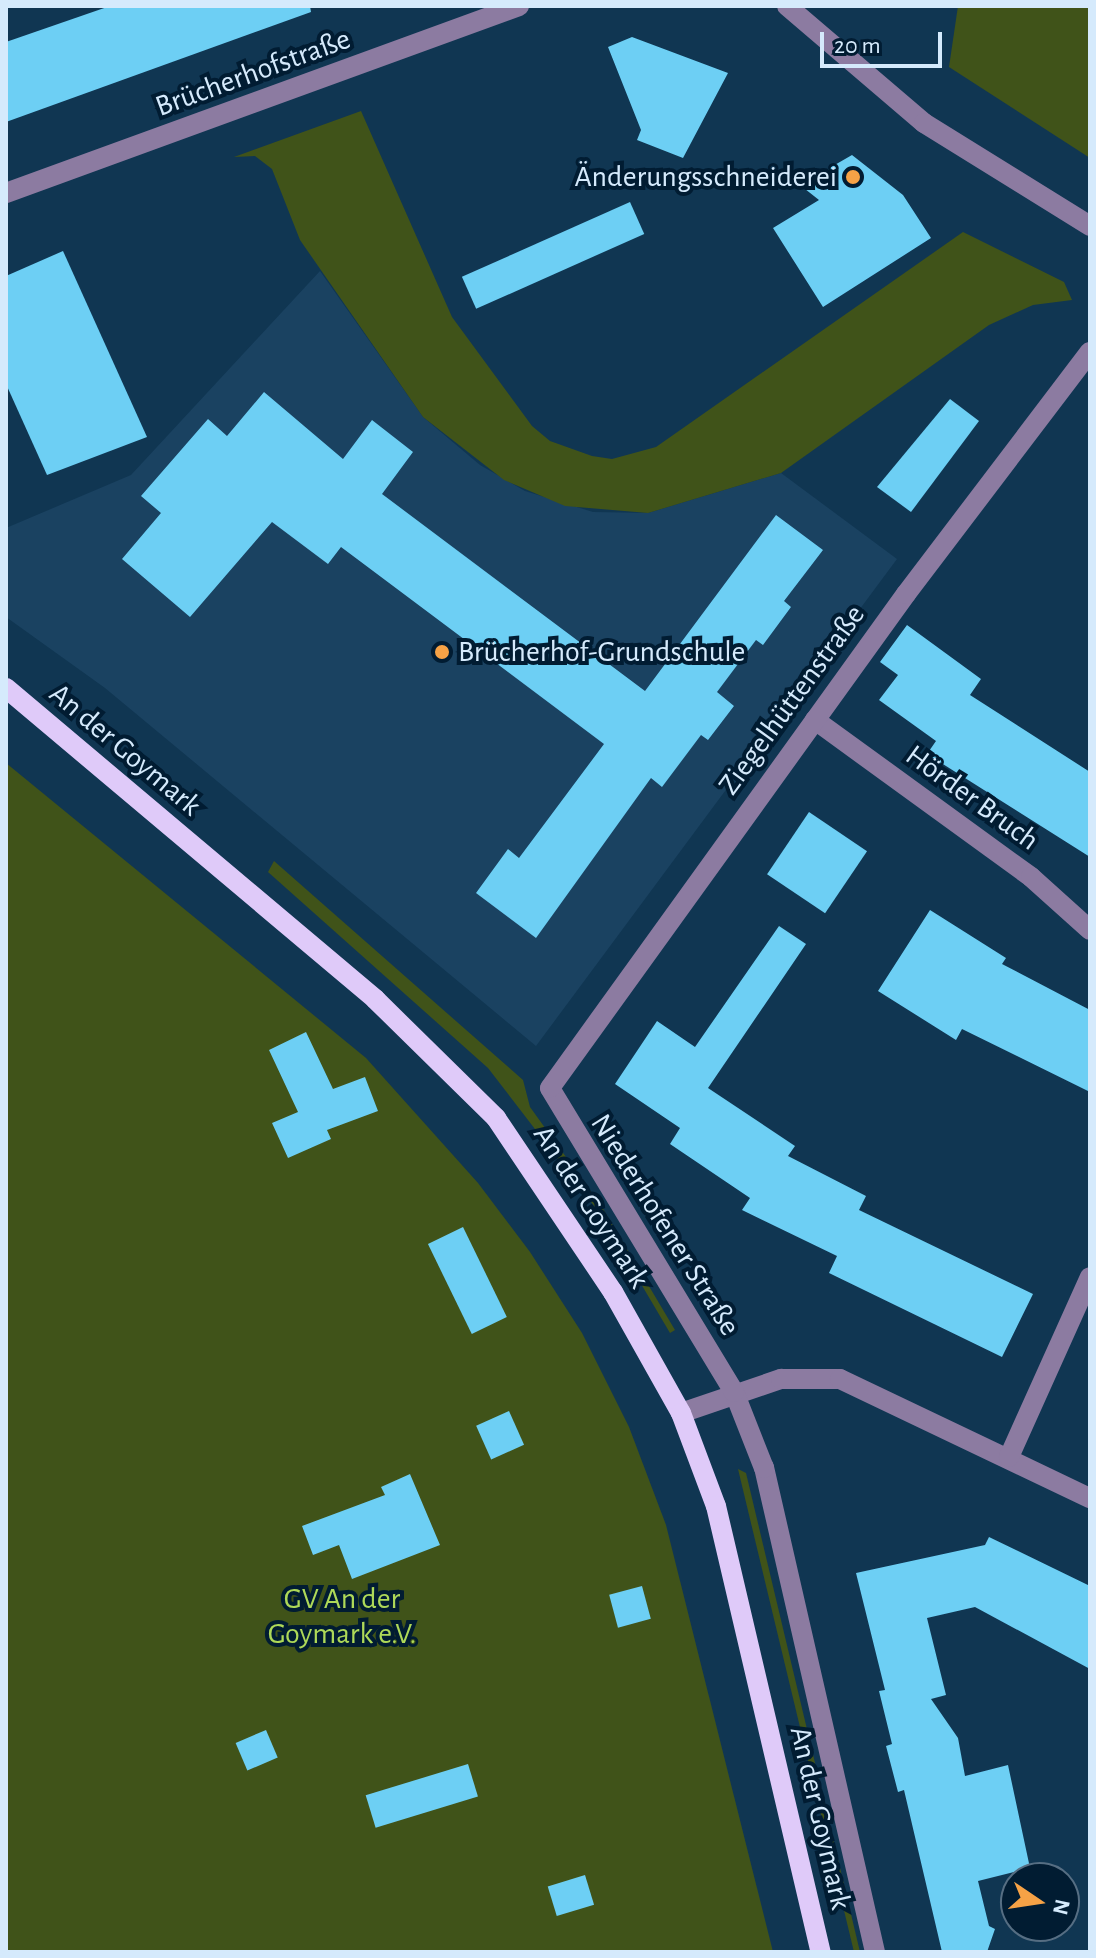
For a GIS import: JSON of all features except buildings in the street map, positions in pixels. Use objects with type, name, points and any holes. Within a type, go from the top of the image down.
[{"type":"main road","name":"An der Goymark","points":[[6,688],[375,999],[496,1118],[613,1292],[681,1413],[716,1506],[821,1952]]},
{"type":"street","name":"Brücherhofstraße","points":[[6,193],[519,6]]},
{"type":"street","points":[[787,6],[924,123],[1090,226]]},
{"type":"street","name":"Ziegelhüttenstraße","points":[[550,1088],[815,720],[1090,352]]},
{"type":"street","name":"Hörder Bruch","points":[[815,720],[1031,877],[1090,930]]},
{"type":"street","name":"Niederhofener Straße","points":[[550,1088],[734,1392]]},
{"type":"street","points":[[1009,1457],[1090,1277]]},
{"type":"street","points":[[681,1413],[734,1392],[781,1379],[840,1379],[1090,1498]]},
{"type":"street","name":"An der Goymark","points":[[734,1392],[764,1468],[875,1952]]},
{"type":"shaded area","name":"Brücherhof-Grundschule","points":[[320,271],[423,417],[480,465],[525,491],[593,512],[648,513],[781,473],[897,559],[536,1046],[105,688],[6,617],[6,528],[131,475]]},
{"type":"green space","points":[[958,6],[1090,6],[1090,158],[949,67]]},
{"type":"green space","points":[[361,111],[452,317],[532,426],[550,441],[592,456],[612,459],[656,447],[963,232],[1064,282],[1072,300],[1033,305],[989,325],[781,473],[648,513],[565,506],[504,480],[423,417],[300,240],[272,169],[255,156],[234,157]]},
{"type":"green space","name":"GV An der Goymark e.V.","points":[[6,763],[366,1058],[478,1183],[530,1252],[582,1333],[629,1427],[666,1525],[773,1952],[6,1952]]},
{"type":"green space","points":[[274,861],[523,1080],[530,1107],[602,1207],[675,1330],[670,1333],[598,1211],[488,1068],[268,872]]},
{"type":"green space","points":[[738,1469],[746,1473],[860,1952],[854,1952]]},
{"type":"place","name":"Änderungsschneiderei","points":[[853,177]]},
{"type":"place","name":"Brücherhof-Grundschule","points":[[442,652]]}]
